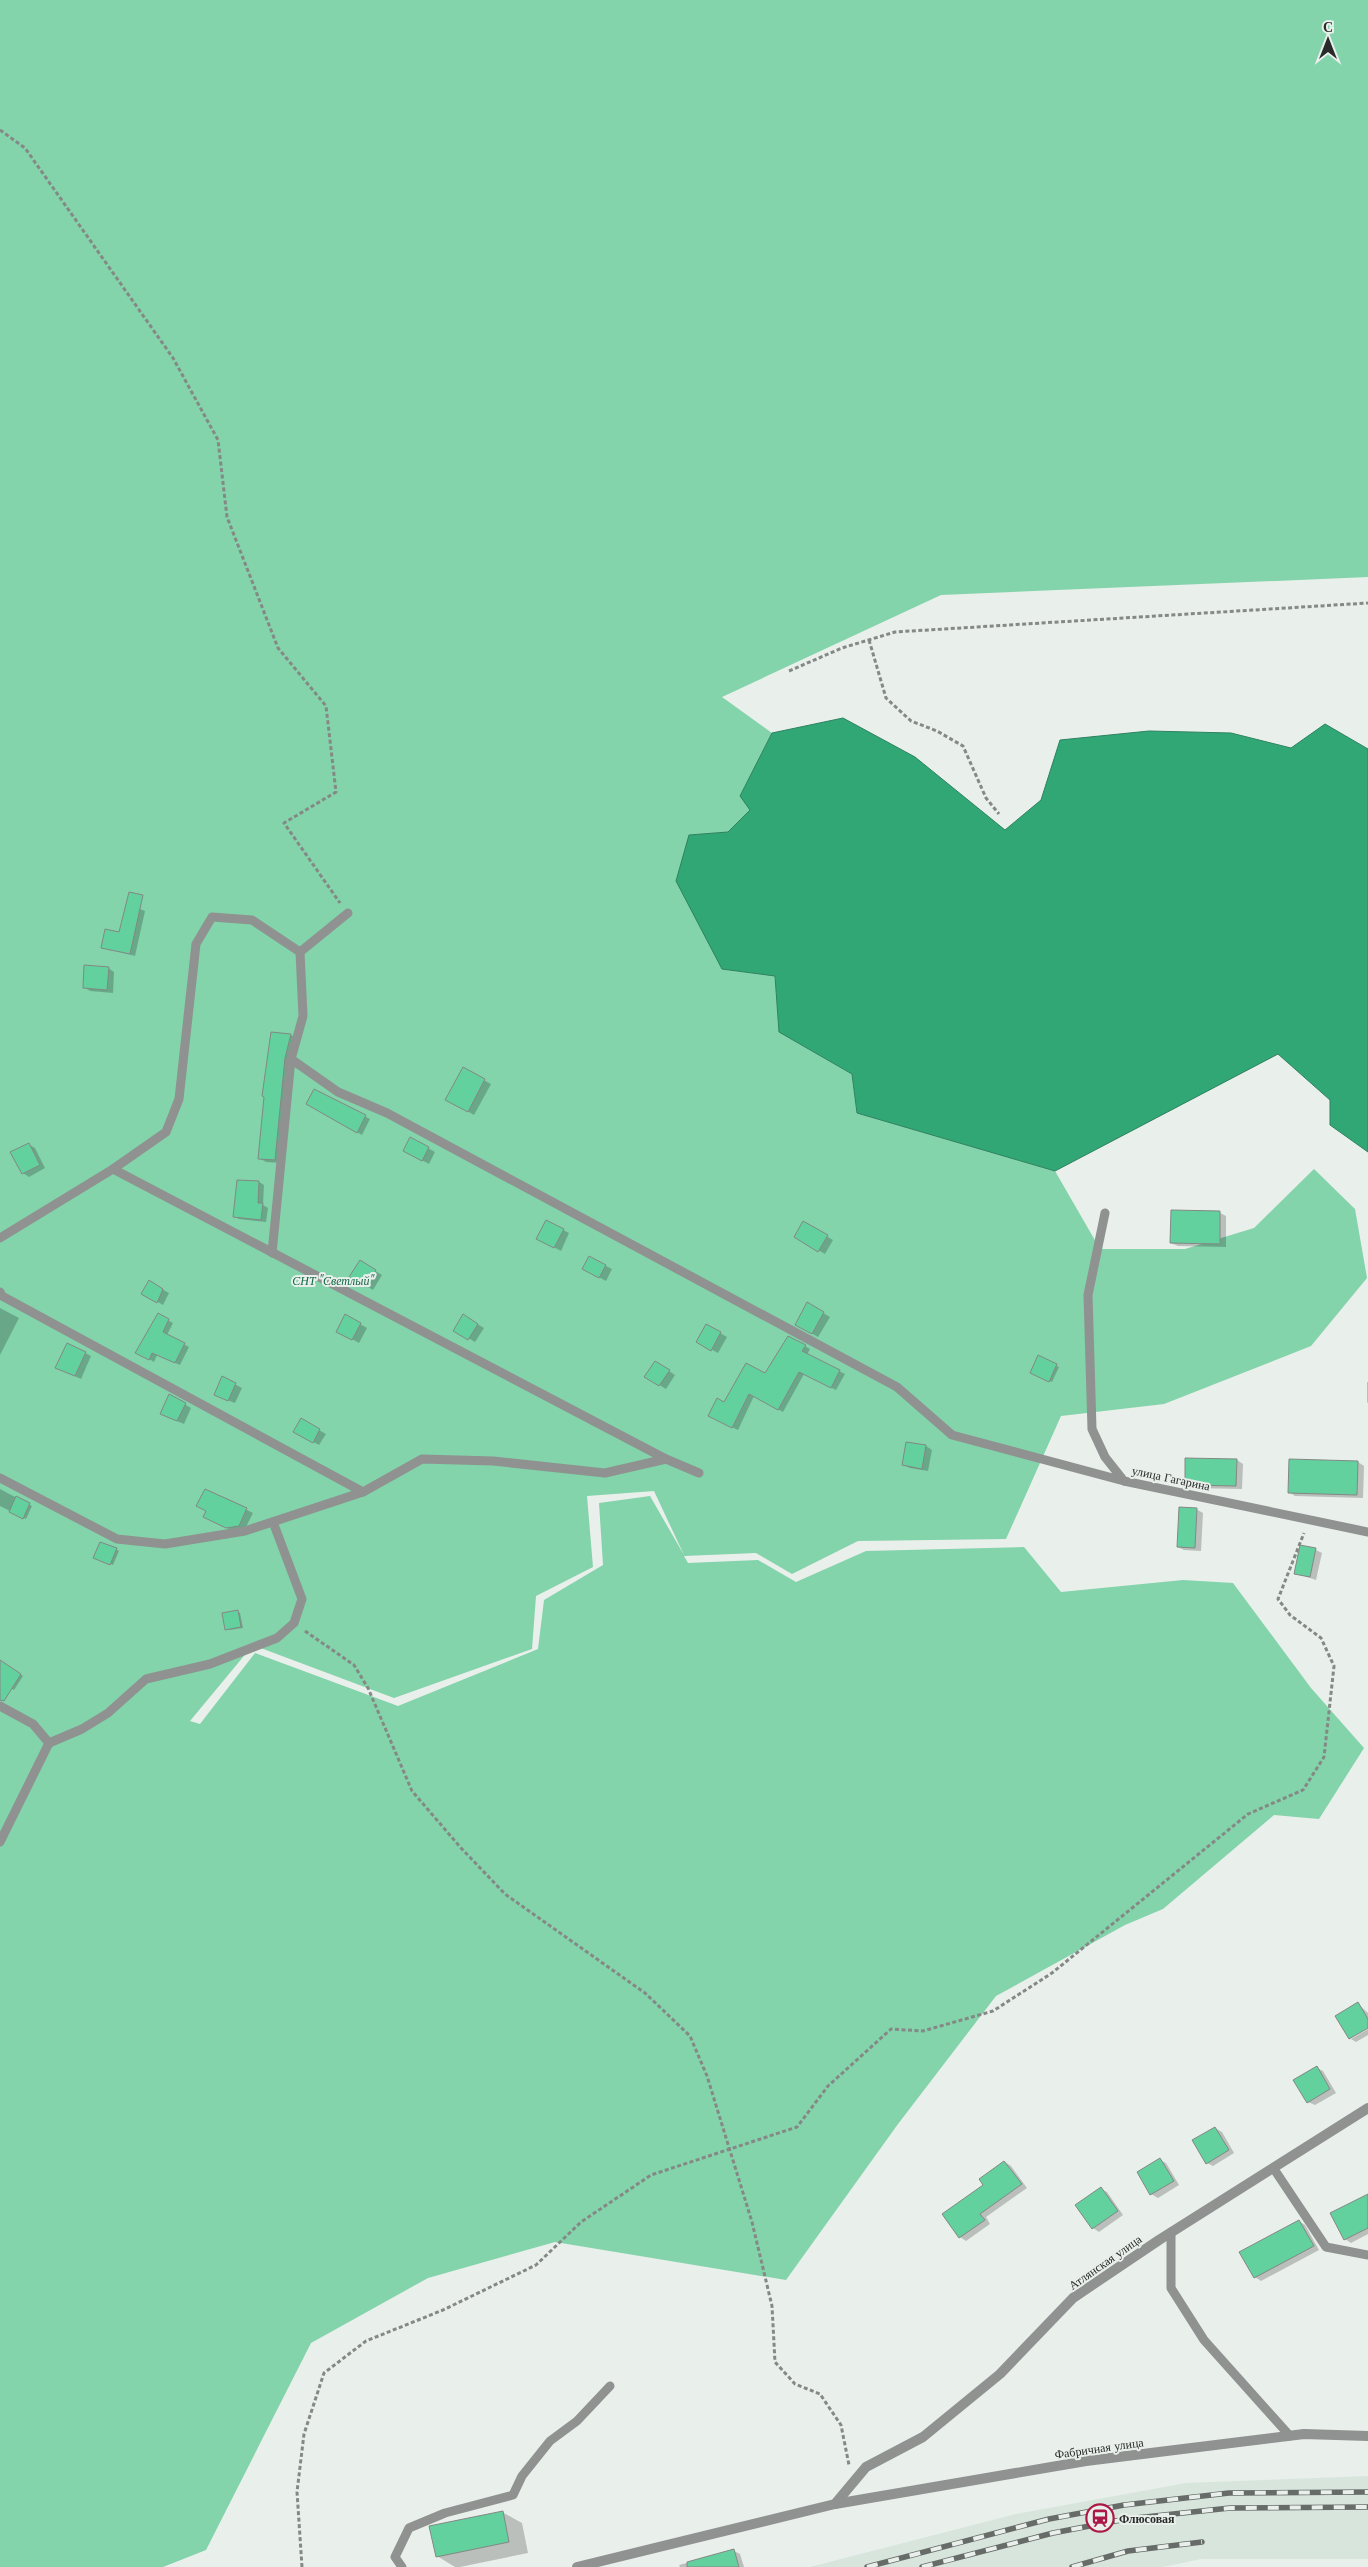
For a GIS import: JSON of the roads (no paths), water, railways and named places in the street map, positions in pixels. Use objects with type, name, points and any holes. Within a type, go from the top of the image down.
[{"type":"street","name":"Атлянская улица","points":[[835,2504],[866,2467],[923,2436],[1000,2374],[1074,2298],[1171,2232],[1368,2108]]},
{"type":"street","name":"Фабричная улица","points":[[577,2567],[835,2504],[1086,2461],[1290,2436],[1368,2436]]},
{"type":"lane","points":[[300,952],[348,913]]},
{"type":"lane","points":[[0,1238],[114,1169],[166,1132],[179,1099],[196,944],[212,917],[252,920],[300,952]]},
{"type":"lane","points":[[272,1253],[291,1059],[303,1016],[300,952]]},
{"type":"lane","points":[[291,1059],[338,1092],[396,1118],[896,1387],[952,1435],[1124,1481]]},
{"type":"lane","points":[[114,1169],[666,1459],[699,1473]]},
{"type":"lane","name":"улица Гагарина","points":[[1105,1213],[1088,1295],[1092,1429],[1105,1458],[1124,1481],[1368,1532]]},
{"type":"lane","points":[[0,1292],[11,1300],[364,1492]]},
{"type":"lane","points":[[0,1478],[116,1539],[165,1544],[245,1531],[364,1492],[422,1459],[493,1461],[605,1473],[666,1459]]},
{"type":"lane","points":[[0,1842],[49,1743],[82,1729],[108,1713],[146,1679],[210,1664],[277,1638],[294,1623],[302,1598],[273,1522]]},
{"type":"lane","points":[[0,1706],[33,1724],[49,1743]]},
{"type":"lane","points":[[1274,2168],[1326,2247],[1368,2255]]},
{"type":"lane","points":[[1171,2232],[1171,2288],[1204,2340],[1290,2436]]},
{"type":"lane","points":[[402,2567],[394,2557],[409,2528],[445,2512],[484,2504],[513,2495],[522,2476],[550,2442],[577,2421],[610,2386]]},
{"type":"railway","points":[[867,2567],[1049,2519],[1124,2505],[1229,2493],[1368,2492]]},
{"type":"railway","points":[[922,2567],[1053,2533],[1126,2519],[1230,2508],[1368,2507]]},
{"type":"railway","points":[[1072,2567],[1128,2551],[1202,2542]]},
{"type":"place","name":"Флюсовая","points":[[1100,2518]]},
{"type":"park label","name":"СНТ \"Светлый\"","points":[[333,1280]]}]
